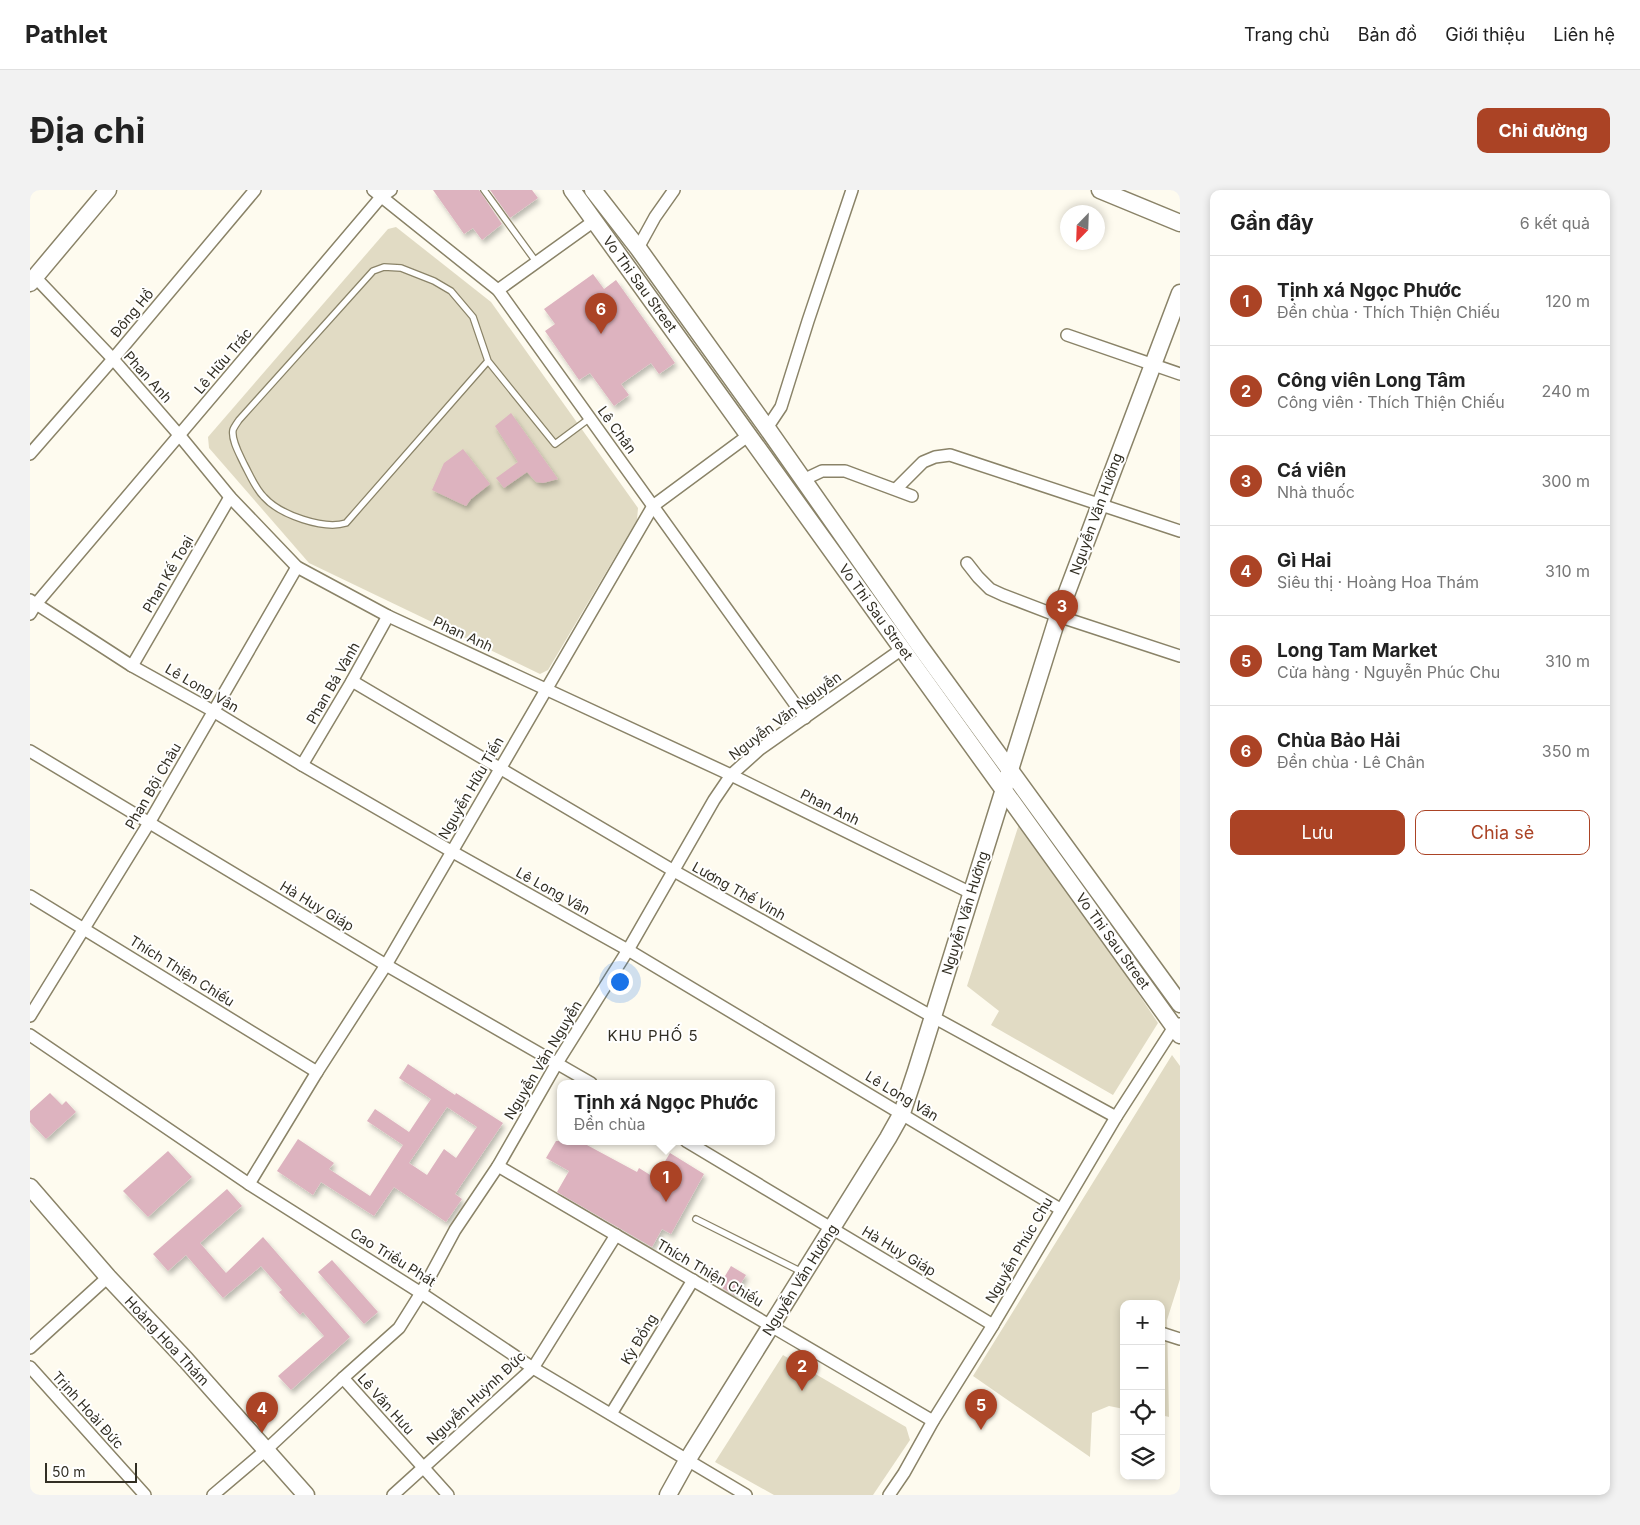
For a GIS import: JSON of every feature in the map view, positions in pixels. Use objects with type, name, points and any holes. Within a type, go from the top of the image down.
[{"type":"main road","points":[[33,280],[108,190]]},
{"type":"main road","name":"Vo Thi Sau Street","points":[[572,190],[1003,791],[1178,1028]]},
{"type":"main road","name":"Vo Thi Sau Street","points":[[593,190],[638,248],[919,644],[1180,1004]]},
{"type":"main road","points":[[1100,190],[1180,224]]},
{"type":"main road","name":"Nguyễn Văn Hưởng","points":[[668,1495],[688,1459],[902,1113],[1058,616],[1180,293]]},
{"type":"main road","name":"Hoàng Hoa Thám","points":[[30,1187],[108,1277],[186,1360],[306,1495]]},
{"type":"street","name":"Đông Hồ","points":[[30,454],[256,190]]},
{"type":"street","name":"Lê Hữu Trác","points":[[32,606],[180,436],[377,194],[391,190]]},
{"type":"street","points":[[638,248],[655,217],[674,190]]},
{"type":"street","points":[[767,428],[781,408],[852,190]]},
{"type":"street","name":"Lê Chân","points":[[377,194],[498,290],[805,718]]},
{"type":"street","points":[[498,290],[594,221]]},
{"type":"street","name":"Phan Anh","points":[[33,280],[113,359],[180,436],[230,498],[297,567],[388,616],[731,775],[970,893]]},
{"type":"street","points":[[1067,335],[1180,374]]},
{"type":"street","name":"Nguyễn Hữu Tiến","points":[[249,1184],[317,1072],[386,965],[653,506],[749,435]]},
{"type":"street","points":[[896,489],[923,462],[936,457],[950,455],[1180,530]]},
{"type":"street","points":[[803,480],[822,471],[845,471],[912,496]]},
{"type":"street","name":"Phan Kế Toại","points":[[132,666],[230,498]]},
{"type":"street","points":[[967,563],[990,589],[1058,616],[1180,656]]},
{"type":"street","name":"Phan Bội Châu","points":[[30,1016],[149,823],[297,567]]},
{"type":"street","name":"Lê Long Vân","points":[[32,606],[302,765],[628,950],[1060,1209]]},
{"type":"street","name":"Phan Bá Vành","points":[[302,765],[388,616]]},
{"type":"street","name":"Nguyễn Văn Nguyễn","points":[[213,1495],[266,1450],[342,1378],[399,1328],[422,1293],[455,1230],[498,1166],[558,1063],[628,950],[714,800],[731,775],[760,749],[902,649]]},
{"type":"street","name":"Lương Thế Vinh","points":[[352,681],[674,871],[933,1017],[1116,1117]]},
{"type":"street","name":"Hà Huy Giáp","points":[[30,751],[386,965],[586,1080]]},
{"type":"street","name":"Thích Thiện Chiếu","points":[[30,896],[317,1072]]},
{"type":"street","name":"Nguyễn Phúc Chu","points":[[889,1495],[993,1325],[1116,1117],[1178,1028]]},
{"type":"street","name":"Cao Triều Phát","points":[[30,1035],[249,1184],[422,1293],[533,1368],[746,1495]]},
{"type":"street","name":"Hà Huy Giáp","points":[[693,1145],[993,1325]]},
{"type":"street","name":"Thích Thiện Chiếu","points":[[498,1166],[933,1421]]},
{"type":"street","name":"Nguyễn Huỳnh Đức","points":[[393,1495],[533,1368],[616,1235]]},
{"type":"street","points":[[30,1348],[108,1277]]},
{"type":"street","name":"Kỳ Đồng","points":[[611,1414],[693,1280]]},
{"type":"street","points":[[1165,1334],[1180,1339]]},
{"type":"street","name":"Trịnh Hoài Đức","points":[[30,1367],[145,1495]]},
{"type":"street","name":"Lê Văn Hưu","points":[[342,1378],[448,1495]]},
{"type":"lane","points":[[484,190],[536,263]]},
{"type":"lane","points":[[488,361],[346,523],[337,526],[313,523],[286,513],[264,498],[254,483],[237,448],[233,430],[239,420],[373,271],[384,267],[400,268],[419,274],[451,291],[473,316],[488,361],[555,444],[590,418]]},
{"type":"lane","points":[[696,1219],[804,1273]]},
{"type":"shaded area","points":[[396,227],[491,302],[638,508],[637,520],[548,670],[540,674],[309,563],[209,448],[208,437],[388,229]]},
{"type":"shaded area","points":[[1021,818],[1158,1023],[1113,1095],[991,1025],[999,1011],[967,986]]},
{"type":"shaded area","points":[[1172,1055],[1180,1066],[1180,1279],[1167,1320],[1169,1417],[1165,1416],[1165,1300],[1120,1300],[1120,1408],[1109,1406],[1092,1413],[1090,1457],[973,1376]]},
{"type":"shaded area","points":[[783,1355],[906,1427],[910,1440],[873,1495],[774,1495],[715,1462]]},
{"type":"building","points":[[433,190],[479,190],[502,224],[482,240],[473,228],[464,234]]},
{"type":"building","points":[[490,190],[532,190],[538,198],[510,218]]},
{"type":"building","points":[[593,274],[604,289],[616,280],[675,363],[659,374],[651,363],[621,384],[629,395],[614,406],[590,373],[579,380],[545,331],[555,324],[544,309]]},
{"type":"building","points":[[511,413],[558,479],[543,483],[536,482],[527,472],[504,488],[496,478],[518,462],[495,426]]},
{"type":"building","points":[[463,449],[490,484],[471,499],[466,506],[432,490],[444,463]]},
{"type":"building","points":[[408,1064],[455,1095],[456,1093],[503,1123],[455,1194],[462,1199],[446,1222],[394,1187],[374,1216],[321,1182],[313,1195],[277,1171],[298,1139],[334,1163],[329,1169],[370,1196],[403,1145],[367,1121],[375,1109],[409,1132],[431,1099],[399,1078]],"holes":[[[447,1107],[477,1127],[456,1158],[444,1149],[427,1175],[409,1163]]]},
{"type":"building","points":[[50,1093],[62,1105],[66,1101],[76,1112],[46,1139],[30,1122],[30,1111]]},
{"type":"building","points":[[557,1141],[557,1145],[587,1145],[637,1172],[639,1168],[655,1178],[670,1153],[704,1174],[671,1234],[662,1229],[652,1247],[557,1192],[569,1171],[546,1158]]},
{"type":"building","points":[[168,1151],[192,1177],[148,1217],[123,1191]]},
{"type":"building","points":[[227,1189],[242,1206],[200,1243],[226,1273],[263,1237],[350,1337],[291,1390],[278,1376],[324,1336],[303,1312],[300,1315],[279,1292],[282,1290],[261,1266],[223,1298],[186,1255],[168,1271],[153,1254]]},
{"type":"building","points":[[332,1260],[378,1312],[364,1324],[318,1272]]},
{"type":"building","points":[[731,1266],[746,1275],[734,1295],[719,1286]]},
{"type":"place","name":"Chùa Bảo Hải","points":[[601,334]]},
{"type":"place","name":"Cá viên","points":[[1062,631]]},
{"type":"place","name":"Tịnh xá Ngọc Phước","points":[[666,1202]]},
{"type":"place","name":"Công viên Long Tâm","points":[[802,1391]]},
{"type":"place","name":"Long Tam Market","points":[[981,1430]]},
{"type":"place","name":"Gì Hai","points":[[262,1433]]},
{"type":"district","name":"KHU PHỐ 5","points":[[653,1036]]}]
